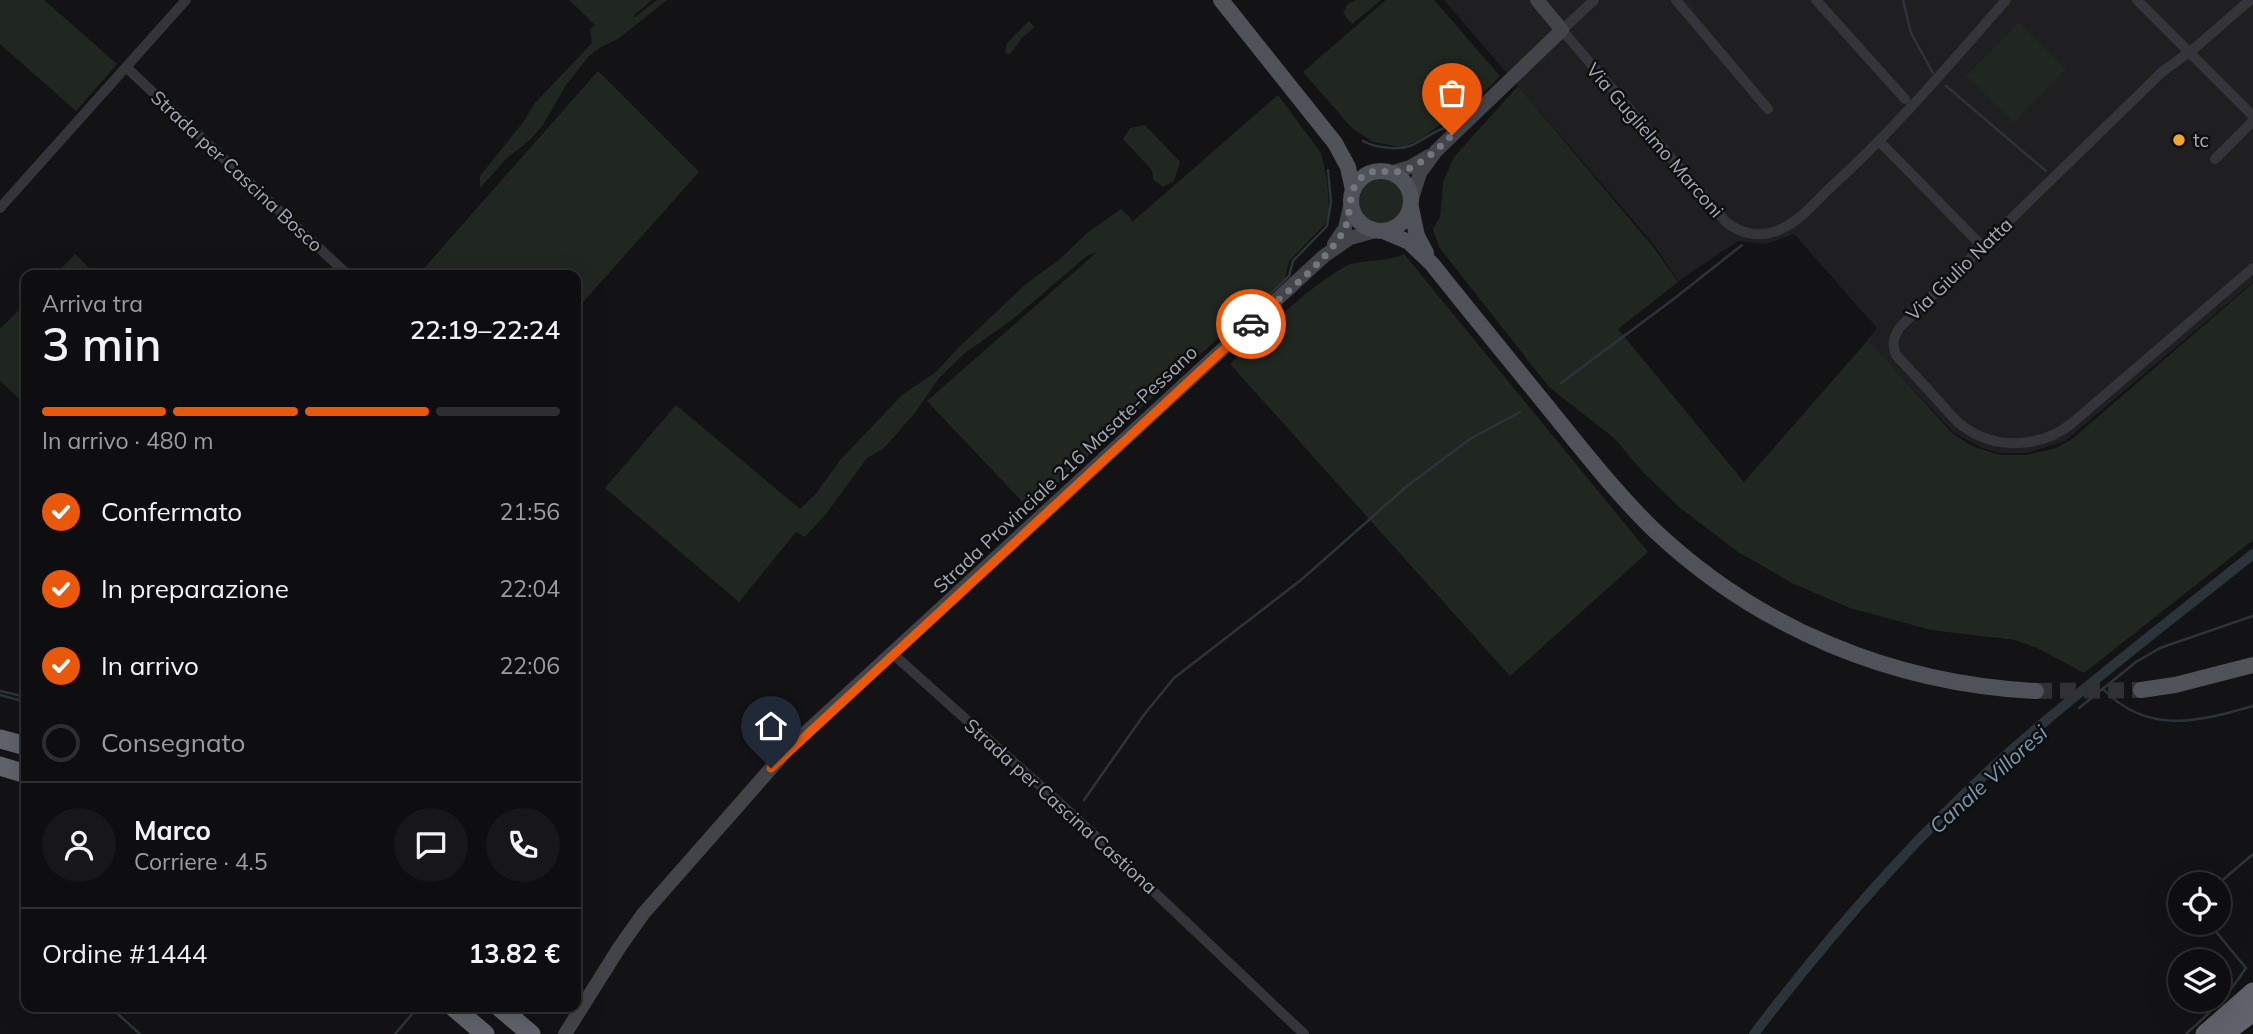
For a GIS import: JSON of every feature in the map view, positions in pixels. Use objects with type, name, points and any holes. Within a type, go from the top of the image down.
[{"type":"highway","points":[[0,739],[21,745]]},
{"type":"highway","points":[[0,766],[21,772]]},
{"type":"highway","points":[[2205,1034],[2253,992]]},
{"type":"highway","points":[[459,1012],[485,1034]]},
{"type":"highway","points":[[505,1012],[531,1034]]},
{"type":"highway","points":[[2224,1034],[2253,1012]]},
{"type":"main road","points":[[1221,0],[1335,143],[1348,167],[1354,213],[1359,221],[1409,242],[1432,264],[1623,498],[1680,554],[1726,589],[1795,629],[1868,660],[1957,683],[2036,691]]},
{"type":"main road","points":[[1324,256],[1353,237],[1399,226],[1407,217],[1420,173],[1436,151],[1562,30],[1537,0]]},
{"type":"main road","points":[[1335,143],[1358,162],[1387,171],[1406,183],[1417,236],[1432,264]]},
{"type":"main road","points":[[1324,256],[1345,228],[1352,196],[1363,176],[1410,167],[1436,151]]},
{"type":"main road","name":"Strada Provinciale 216 Masate-Pessano","points":[[581,1009],[643,914],[771,768],[1324,256]]},
{"type":"main road","points":[[2141,690],[2175,685],[2253,665]]},
{"type":"main road","name":"Strada Provinciale 216 Masate-Pessano","points":[[565,1034],[579,1012]]},
{"type":"street","points":[[0,208],[186,0]]},
{"type":"street","points":[[1562,30],[1594,0]]},
{"type":"street","points":[[1676,0],[1768,109]]},
{"type":"street","points":[[1816,0],[1905,99]]},
{"type":"street","points":[[1982,246],[1879,141],[1920,99],[2006,0]]},
{"type":"street","points":[[2137,0],[2253,119],[2215,159]]},
{"type":"street","name":"Via Giulio Natta","points":[[2250,0],[2189,53],[2162,72],[1982,246],[1901,326],[1894,337],[1893,346],[1896,355],[1960,424],[1986,439],[2011,444],[2035,442],[2065,429],[2253,268]]},
{"type":"street","name":"Via Guglielmo Marconi","points":[[1562,30],[1726,222],[1741,232],[1775,232],[1789,225],[1879,141]]},
{"type":"street","name":"Strada per Cascina Bosco","points":[[127,68],[343,270]]},
{"type":"street","name":"Strada per Cascina Castiona","points":[[893,654],[1074,816],[1304,1034]]},
{"type":"shaded area","points":[[0,0],[44,0],[117,64],[76,111],[0,44]]},
{"type":"shaded area","points":[[569,0],[652,0],[633,16],[635,17],[657,0],[667,0],[618,39],[588,57],[566,85],[543,125],[531,139],[507,158],[480,188],[480,176],[524,121],[534,104],[592,43],[590,29],[595,25]]},
{"type":"shaded area","points":[[1356,0],[1381,0],[1352,24],[1343,13],[1348,4]]},
{"type":"shaded area","points":[[1386,0],[1434,0],[1500,76],[1457,121],[1440,125],[1417,141],[1401,147],[1373,142],[1352,128],[1303,72]]},
{"type":"shaded area","points":[[1444,0],[2253,0],[2253,282],[2065,441],[2027,453],[2000,453],[1982,448],[1953,432],[1867,340],[1877,328],[1794,234],[1766,244],[1738,241],[1678,281],[1655,246]]},
{"type":"shaded area","points":[[1029,21],[1034,27],[1009,55],[1005,52],[1007,43]]},
{"type":"shaded area","points":[[2019,22],[2066,69],[2014,122],[1966,76]]},
{"type":"shaded area","points":[[598,71],[699,172],[581,304],[581,270],[422,270]]},
{"type":"shaded area","points":[[1518,86],[1654,248],[1678,282],[1618,329],[1744,482],[1868,340],[1952,433],[1972,446],[2000,455],[2027,455],[2056,448],[2072,439],[2253,283],[2253,540],[2084,673],[2037,648],[2015,640],[1931,630],[1850,608],[1792,583],[1738,552],[1679,507],[1642,471],[1614,438],[1549,387],[1439,247],[1433,229],[1440,217],[1443,182],[1454,157]]},
{"type":"shaded area","points":[[1278,95],[1321,153],[1327,179],[1329,208],[1326,223],[1289,261],[1285,278],[1029,509],[927,401],[1097,252],[1088,255],[1013,319],[965,353],[939,378],[915,413],[883,449],[867,458],[826,514],[805,537],[796,532],[739,602],[605,488],[676,405],[800,509],[815,495],[841,459],[902,395],[936,372],[1027,283],[1060,259],[1087,233],[1121,209],[1132,222]]},
{"type":"shaded area","points":[[1145,125],[1180,162],[1174,181],[1163,187],[1153,179],[1152,170],[1123,139],[1130,128]]},
{"type":"shaded area","points":[[1381,174],[1391,176],[1399,182],[1405,190],[1405,210],[1399,218],[1391,224],[1381,226],[1371,224],[1363,218],[1357,210],[1355,200],[1357,190],[1363,182],[1371,176]]},
{"type":"shaded area","points":[[75,254],[91,270],[60,270]]},
{"type":"shaded area","points":[[1404,254],[1648,552],[1510,676],[1230,364],[1285,312],[1330,276],[1352,264]]},
{"type":"shaded area","points":[[21,308],[21,400],[0,381],[0,329]]},
{"type":"waterway","points":[[1903,0],[1911,33],[1933,73]]},
{"type":"waterway","points":[[1946,86],[2046,171]]},
{"type":"waterway","points":[[1363,141],[1379,147],[1408,147],[1451,126]]},
{"type":"waterway","points":[[1231,330],[1289,276],[1293,261],[1327,226],[1331,202],[1328,170]]},
{"type":"waterway","points":[[1561,383],[1742,245]]},
{"type":"waterway","points":[[1084,800],[1143,716],[1174,678],[1301,580],[1406,487],[1470,439],[1520,412]]},
{"type":"waterway","name":"Canale Villoresi","points":[[1754,1034],[1880,881],[1985,774],[2050,717],[2253,554]]},
{"type":"waterway","points":[[2079,708],[2136,662],[2160,648],[2253,616]]},
{"type":"waterway","points":[[2103,689],[2120,704],[2155,719],[2193,720],[2253,706]]},
{"type":"waterway","points":[[0,691],[21,696]]},
{"type":"waterway","points":[[0,695],[21,701]]},
{"type":"waterway","points":[[2231,873],[2253,854]]},
{"type":"waterway","points":[[2186,1034],[2219,1003],[2246,968],[2219,935]]},
{"type":"waterway","points":[[116,1012],[140,1034]]},
{"type":"waterway","points":[[395,1034],[414,1012]]},
{"type":"tunnel","points":[[2036,691],[2141,690]]},
{"type":"way so far","points":[[1251,324],[1324,256],[1341,235],[1347,223],[1353,190],[1359,180],[1372,172],[1393,172],[1410,167],[1436,151],[1452,135]]},
{"type":"place","name":"tc","points":[[2179,140]]},
{"type":"route","points":[[771,768],[788,749],[1251,324]]}]
